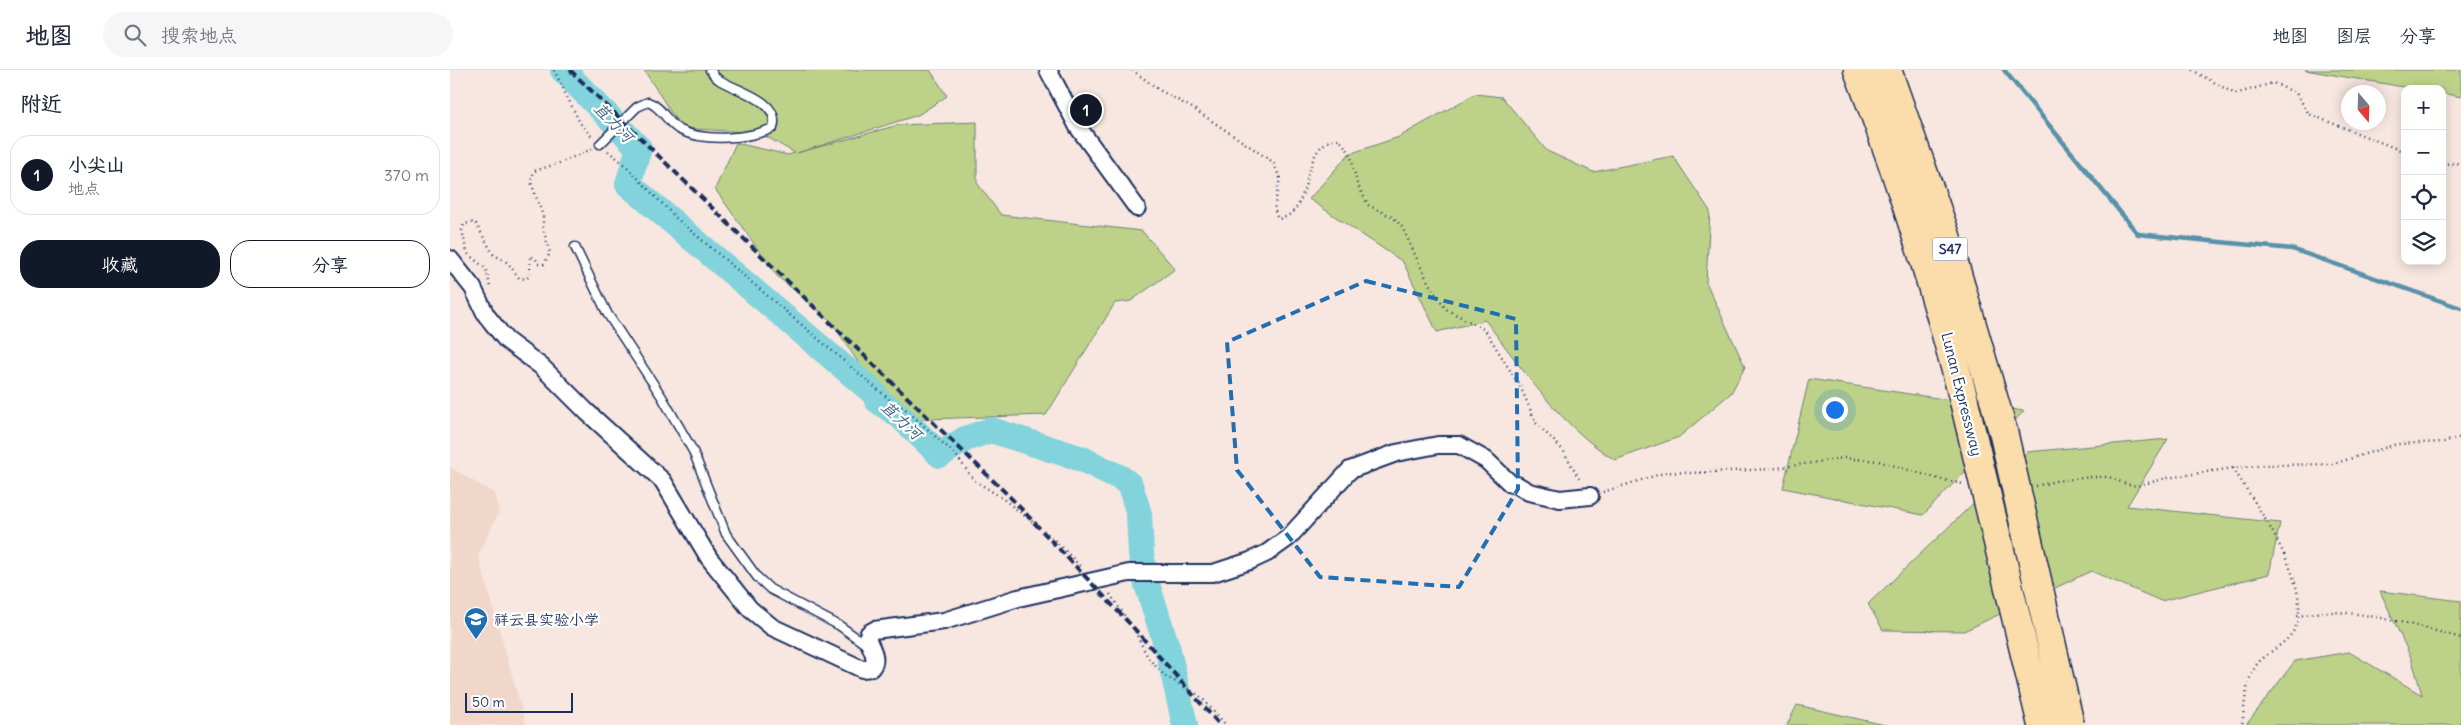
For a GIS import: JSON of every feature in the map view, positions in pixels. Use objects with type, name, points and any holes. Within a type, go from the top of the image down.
[{"type":"highway","name":"Lunan Expressway","points":[[1858,70],[1920,244],[1942,316],[2042,725]]},
{"type":"highway","name":"Lunan Expressway","points":[[1887,70],[1946,236],[2003,431],[2070,725]]},
{"type":"street","points":[[1048,70],[1078,127],[1137,208]]},
{"type":"street","points":[[450,259],[473,288],[483,308],[506,340],[542,367],[587,412],[663,481],[709,558],[750,609],[764,622],[862,669],[871,668],[874,664],[867,635],[874,630],[944,621],[1018,598],[1129,573],[1213,573],[1262,556],[1288,538],[1302,525],[1350,470],[1396,453],[1438,445],[1459,445],[1486,460],[1511,484],[1530,492],[1560,499],[1590,496]]},
{"type":"lane","points":[[600,144],[642,104],[648,102],[662,112],[678,130],[695,134],[736,137],[773,128],[773,116],[761,102],[745,91],[720,81],[710,70]]},
{"type":"lane","points":[[575,247],[607,313],[662,397],[693,451],[726,534],[757,577],[770,590],[840,626],[871,649]]},
{"type":"path","points":[[554,70],[580,123],[600,144],[623,163],[676,218],[898,406],[903,407],[955,454],[974,480],[1002,498],[1053,538],[1062,549],[1114,597],[1148,658],[1174,683],[1200,696],[1226,725]]},
{"type":"path","points":[[1132,70],[1161,91],[1194,109],[1273,162],[1280,178],[1274,208],[1278,219],[1290,216],[1297,208],[1313,160],[1319,150],[1328,141],[1339,139],[1350,153],[1357,183],[1368,205],[1394,218],[1405,231],[1429,284],[1446,309],[1485,330],[1521,388],[1536,423],[1562,450],[1590,496]]},
{"type":"path","points":[[2192,70],[2234,94],[2273,83],[2296,93],[2309,114],[2401,150]]},
{"type":"path","points":[[483,308],[490,299],[489,281],[486,269],[467,253],[462,230],[464,224],[475,222],[493,254],[508,263],[519,278],[526,279],[530,275],[530,256],[536,259],[538,264],[544,264],[550,253],[543,216],[534,194],[531,176],[534,171],[586,153],[600,144]]},
{"type":"path","points":[[2446,164],[2461,164]]},
{"type":"path","points":[[2234,468],[2292,568],[2298,591],[2295,628],[2287,639],[2257,664],[2247,687],[2242,725]]},
{"type":"path","points":[[2297,616],[2327,612],[2357,615],[2425,628],[2461,638]]},
{"type":"highlighted area","points":[[1366,281],[1516,319],[1518,489],[1459,587],[1320,577],[1237,470],[1227,342]]},
{"type":"shaded area","name":"祥云县实验小学","points":[[450,467],[495,494],[499,512],[478,555],[526,725],[450,725]]},
{"type":"green space","points":[[644,70],[930,70],[947,96],[918,115],[797,153],[898,125],[977,122],[977,183],[1001,215],[1142,231],[1175,269],[1131,301],[1115,303],[1046,415],[896,420],[831,321],[777,276],[715,189],[736,143],[788,155],[795,153],[760,133],[681,128]]},
{"type":"green space","points":[[2305,70],[2461,70],[2461,97],[2446,94],[2446,85],[2401,85],[2401,87]]},
{"type":"green space","points":[[1475,94],[1502,97],[1547,151],[1593,172],[1673,156],[1710,211],[1706,282],[1745,367],[1731,393],[1679,437],[1615,460],[1577,431],[1560,414],[1529,378],[1485,320],[1437,332],[1403,262],[1309,199],[1349,154],[1399,137]]},
{"type":"green space","points":[[1809,379],[2024,411],[1923,515],[1783,488]]},
{"type":"green space","points":[[2168,439],[2127,506],[2280,523],[2269,574],[2161,601],[2091,571],[1964,631],[1883,630],[1868,604],[2027,452]]},
{"type":"green space","points":[[2380,591],[2461,601],[2461,725],[2246,725],[2295,661],[2349,652],[2422,695],[2412,660]]},
{"type":"green space","points":[[1797,705],[1885,725],[1787,725]]},
{"type":"waterway","name":"苴力河","points":[[563,70],[639,148],[628,184],[874,393],[877,400],[900,416],[940,455],[965,439],[991,430],[1082,459],[1121,478],[1130,485],[1139,514],[1141,553],[1145,578],[1168,650],[1185,725]]},
{"type":"waterway","points":[[2004,70],[2138,234],[2292,249],[2461,308]]},
{"type":"railway","points":[[570,70],[1010,497],[1131,625],[1220,725]]},
{"type":"place","name":"小尖山","points":[[1086,110]]},
{"type":"place","name":"祥云县实验小学","points":[[476,640]]}]
